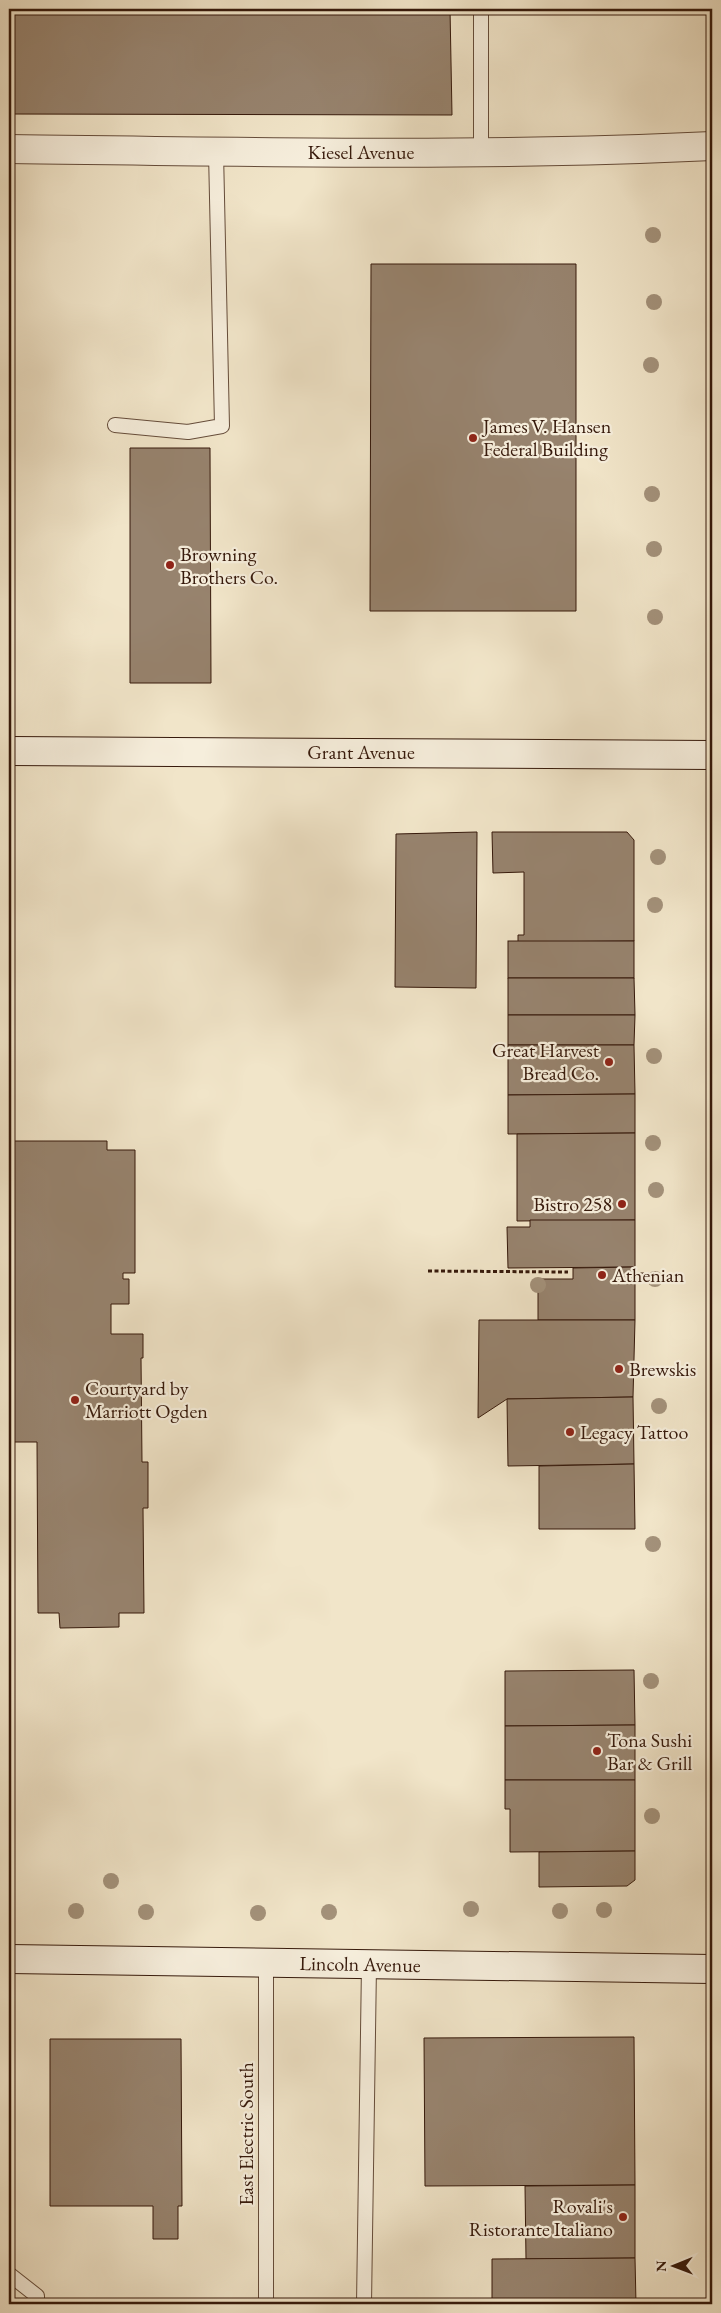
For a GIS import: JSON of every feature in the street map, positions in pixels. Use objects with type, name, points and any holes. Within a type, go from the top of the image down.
[{"type":"street","name":"Kiesel Avenue","points":[[9,149],[216,152],[481,152],[639,150],[712,146]]},
{"type":"street","name":"Grant Avenue","points":[[9,751],[712,755]]},
{"type":"street","name":"Lincoln Avenue","points":[[9,1959],[712,1969]]},
{"type":"lane","points":[[481,9],[481,152]]},
{"type":"lane","points":[[115,425],[188,432],[222,426],[216,152]]},
{"type":"lane","name":"East Electric South","points":[[266,1963],[266,2304]]},
{"type":"lane","points":[[364,2304],[369,1965]]},
{"type":"lane","points":[[9,2274],[37,2296],[37,2304]]},
{"type":"path","points":[[428,1271],[568,1272]]},
{"type":"path","points":[[640,1274],[649,1274]]},
{"type":"building","points":[[9,9],[450,9],[452,115],[9,114]]},
{"type":"building","name":"James V. Hansen Federal Building","points":[[371,264],[576,264],[576,611],[370,611]]},
{"type":"building","name":"Browning Brothers Co.","points":[[130,448],[210,448],[211,683],[130,683]]},
{"type":"building","points":[[9,565],[12,565],[14,679],[9,680]]},
{"type":"building","points":[[477,832],[476,988],[395,987],[396,834]]},
{"type":"building","points":[[492,832],[627,832],[634,840],[634,941],[518,942],[518,935],[524,935],[524,872],[493,873]]},
{"type":"building","points":[[508,941],[634,941],[634,978],[508,978]]},
{"type":"building","points":[[508,978],[634,978],[635,1015],[508,1015]]},
{"type":"building","points":[[508,1015],[635,1015],[634,1045],[508,1045]]},
{"type":"building","points":[[508,1045],[634,1045],[635,1094],[508,1095]]},
{"type":"building","points":[[635,1094],[635,1133],[508,1134],[508,1095]]},
{"type":"building","points":[[635,1133],[635,1220],[517,1221],[517,1134]]},
{"type":"building","name":"Courtyard by Marriott Ogden","points":[[9,1141],[107,1141],[107,1150],[135,1150],[135,1273],[123,1273],[123,1279],[129,1279],[129,1304],[111,1304],[111,1334],[143,1334],[143,1358],[141,1358],[142,1462],[148,1462],[148,1508],[143,1508],[144,1613],[119,1613],[119,1627],[60,1628],[59,1613],[38,1613],[37,1442],[9,1442]]},
{"type":"building","points":[[530,1220],[635,1220],[635,1267],[508,1268],[507,1227],[530,1227]]},
{"type":"building","points":[[635,1267],[635,1320],[538,1320],[538,1279],[573,1279],[573,1268]]},
{"type":"building","points":[[479,1320],[635,1320],[633,1397],[507,1399],[478,1418]]},
{"type":"building","name":"Legacy Tattoo","points":[[633,1397],[634,1464],[508,1466],[507,1399]]},
{"type":"building","points":[[634,1464],[635,1529],[539,1529],[539,1466]]},
{"type":"building","points":[[634,1670],[635,1725],[505,1726],[505,1671]]},
{"type":"building","points":[[635,1725],[635,1780],[505,1780],[505,1726]]},
{"type":"building","points":[[505,1780],[635,1780],[635,1851],[510,1852],[510,1809],[505,1809]]},
{"type":"building","points":[[635,1851],[635,1880],[627,1886],[539,1887],[539,1852]]},
{"type":"building","points":[[634,2037],[635,2185],[425,2186],[424,2038]]},
{"type":"building","points":[[50,2039],[181,2039],[182,2206],[178,2206],[178,2239],[153,2239],[153,2206],[50,2206]]},
{"type":"building","points":[[635,2185],[635,2258],[526,2259],[525,2186]]},
{"type":"building","points":[[635,2258],[636,2304],[492,2304],[492,2259]]},
{"type":"place","name":"James V. Hansen Federal Building","points":[[473,438]]},
{"type":"place","name":"Browning Brothers Co.","points":[[170,565]]},
{"type":"place","name":"Great Harvest Bread Co.","points":[[609,1062]]},
{"type":"place","name":"Bistro 258","points":[[622,1204]]},
{"type":"place","name":"Athenian","points":[[602,1275]]},
{"type":"place","name":"Brewskis","points":[[619,1369]]},
{"type":"place","name":"Courtyard by Marriott Ogden","points":[[75,1400]]},
{"type":"place","name":"Legacy Tattoo","points":[[570,1432]]},
{"type":"place","name":"Tona Sushi Bar & Grill","points":[[597,1751]]},
{"type":"place","name":"Rovali's Ristorante Italiano","points":[[623,2217]]}]
